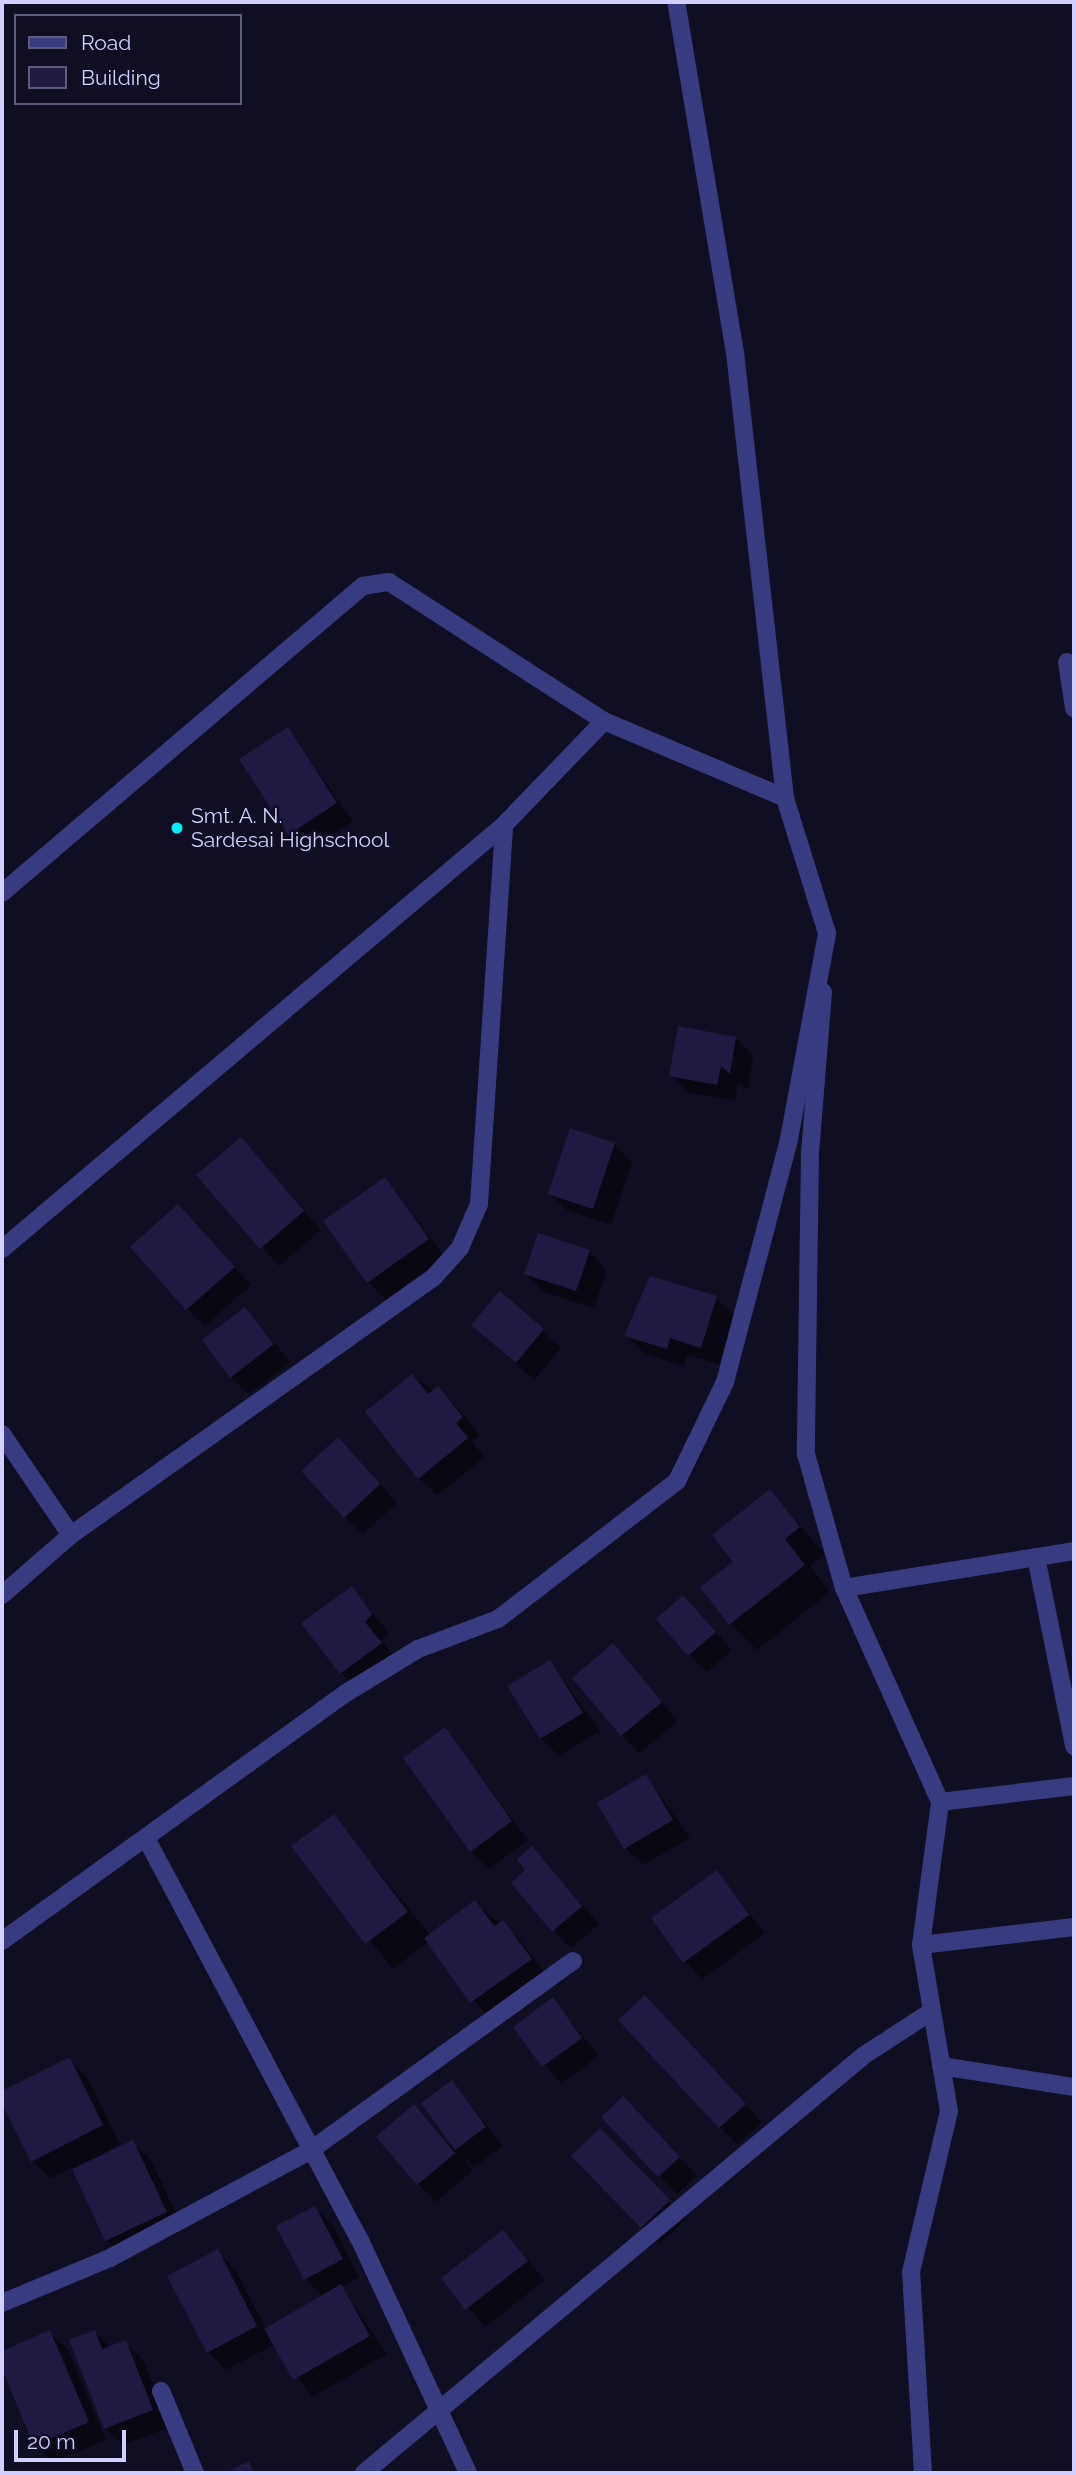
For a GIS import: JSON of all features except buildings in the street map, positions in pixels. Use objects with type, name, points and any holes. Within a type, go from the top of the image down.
[{"type":"street","points":[[676,2],[735,353],[785,798],[827,933],[810,1152],[806,1454],[844,1588],[940,1802],[921,1945],[949,2111],[911,2272],[923,2473]]},
{"type":"street","points":[[2,893],[363,586],[388,583],[604,721],[785,798]]},
{"type":"street","points":[[1067,662],[1074,708]]},
{"type":"street","points":[[2,1250],[504,825],[604,721]]},
{"type":"street","points":[[2,1595],[71,1535],[433,1278],[460,1248],[479,1204],[504,825]]},
{"type":"street","points":[[2,1941],[147,1840],[346,1693],[418,1649],[498,1619],[677,1481],[725,1382],[789,1139],[827,933]]},
{"type":"street","points":[[2,1434],[71,1535]]},
{"type":"street","points":[[844,1588],[1074,1550]]},
{"type":"street","points":[[1036,1557],[1074,1746]]},
{"type":"street","points":[[940,1802],[1074,1786]]},
{"type":"street","points":[[147,1840],[311,2150],[468,2473]]},
{"type":"street","points":[[921,1945],[1074,1927]]},
{"type":"street","points":[[2,2303],[110,2258],[311,2150],[573,1961]]},
{"type":"street","points":[[364,2473],[863,2056],[932,2011]]},
{"type":"street","points":[[941,2066],[1074,2087]]},
{"type":"street","points":[[161,2391],[195,2473]]},
{"type":"place","name":"Smt. A. N. Sardesai Highschool","points":[[177,828]]}]
